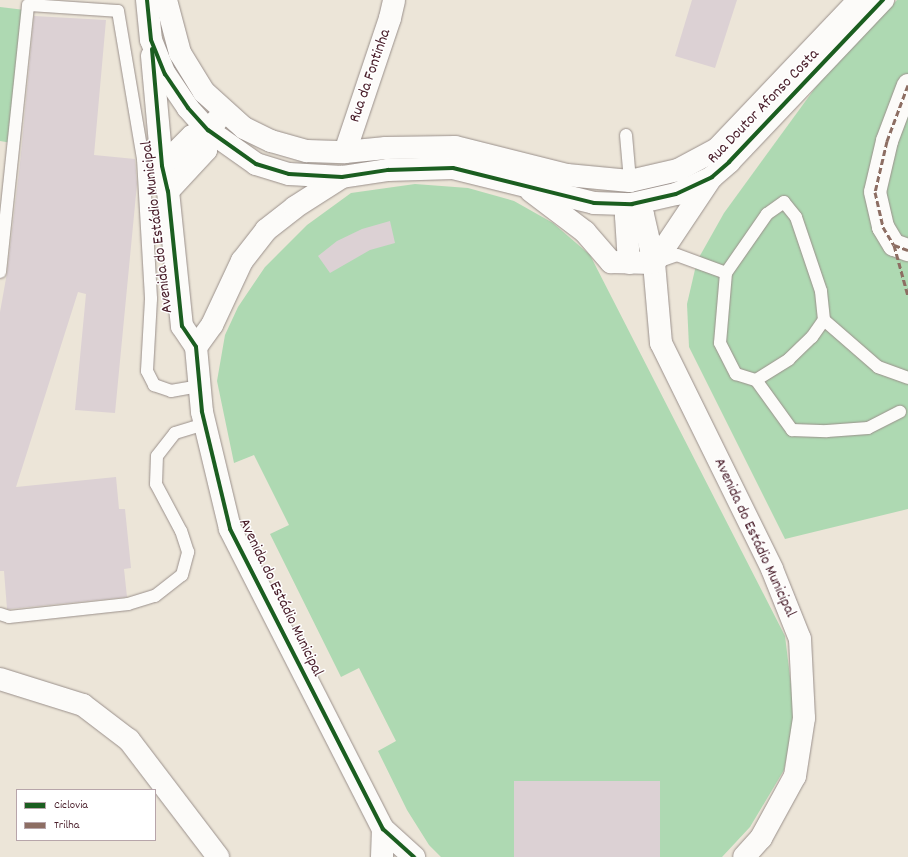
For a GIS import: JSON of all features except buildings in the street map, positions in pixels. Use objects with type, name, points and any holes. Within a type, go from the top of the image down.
[{"type":"street","name":"Rua Doutor Afonso Costa","points":[[147,0],[151,40],[165,74],[188,108],[208,130],[256,164],[289,174],[342,177],[388,170],[452,168],[527,188],[594,203],[632,204],[676,194],[712,177],[730,162],[883,0]]},
{"type":"street","name":"Rua Doutor Afonso Costa","points":[[166,0],[180,53],[204,92],[224,112],[244,128],[271,141],[307,151],[346,152],[386,148],[455,147],[567,175],[630,181],[678,170],[718,148],[859,0]]},
{"type":"street","name":"Rua da Fontinha","points":[[346,152],[390,18],[394,0]]},
{"type":"street","name":"Avenida do Estádio Municipal","points":[[151,40],[162,166],[168,191],[182,326],[196,347],[204,424],[230,529],[383,829],[414,857]]},
{"type":"street","points":[[908,85],[887,141],[875,192],[883,227],[894,245],[908,250]]},
{"type":"street","name":"Avenida do Estádio Municipal","points":[[162,166],[192,136],[208,130],[224,112]]},
{"type":"street","name":"Avenida do Estádio Municipal","points":[[168,191],[206,150],[208,130]]},
{"type":"street","points":[[196,347],[212,325],[242,261],[266,230],[295,207],[342,177]]},
{"type":"street","points":[[527,188],[585,232],[611,262],[654,263],[712,177]]},
{"type":"street","points":[[629,263],[626,216],[632,204],[630,181]]},
{"type":"street","name":"Avenida do Estádio Municipal","points":[[632,204],[643,215],[654,263],[661,343],[772,569],[800,639],[804,718],[794,776],[761,838],[744,857]]},
{"type":"street","points":[[0,679],[83,705],[129,740],[218,857]]},
{"type":"street","points":[[382,857],[383,829]]},
{"type":"lane","points":[[0,272],[28,5],[118,11],[142,159],[151,299],[147,371],[154,385],[170,391],[199,386]]},
{"type":"lane","points":[[626,135],[630,181]]},
{"type":"lane","points":[[756,380],[789,358],[812,337],[824,320],[821,291],[796,217],[784,202],[767,214],[726,273],[720,343],[736,374],[756,380],[792,430],[827,431],[868,428],[900,412]]},
{"type":"lane","points":[[654,263],[677,255],[726,273]]},
{"type":"lane","points":[[824,320],[878,367],[908,378]]},
{"type":"lane","points":[[0,614],[9,617],[128,604],[155,596],[182,575],[188,552],[181,531],[156,484],[157,456],[175,433],[204,424]]},
{"type":"green space","points":[[897,0],[908,0],[908,509],[785,539],[689,347],[687,304],[697,261],[724,213],[826,73]]},
{"type":"green space","points":[[0,7],[25,10],[12,143],[0,141]]},
{"type":"green space","points":[[415,184],[468,188],[514,201],[553,223],[590,255],[785,636],[795,717],[784,770],[750,827],[722,857],[441,857],[429,845],[407,810],[378,751],[396,741],[359,668],[341,677],[270,534],[289,525],[254,455],[234,463],[217,381],[225,335],[238,307],[265,267],[307,225],[351,193]]},
{"type":"marked path","points":[[908,85],[887,141],[875,192],[883,227],[894,245],[908,250]]},
{"type":"marked path","points":[[894,245],[908,296]]},
{"type":"cycle path","points":[[147,0],[151,40],[165,74],[188,108],[208,130],[256,164],[289,174],[342,177],[388,170],[453,168],[594,203],[632,204],[676,194],[712,177],[729,162],[883,0]]},
{"type":"cycle path","points":[[152,49],[162,166],[168,191],[182,326],[196,347],[202,412],[230,529],[383,829],[414,857]]}]
